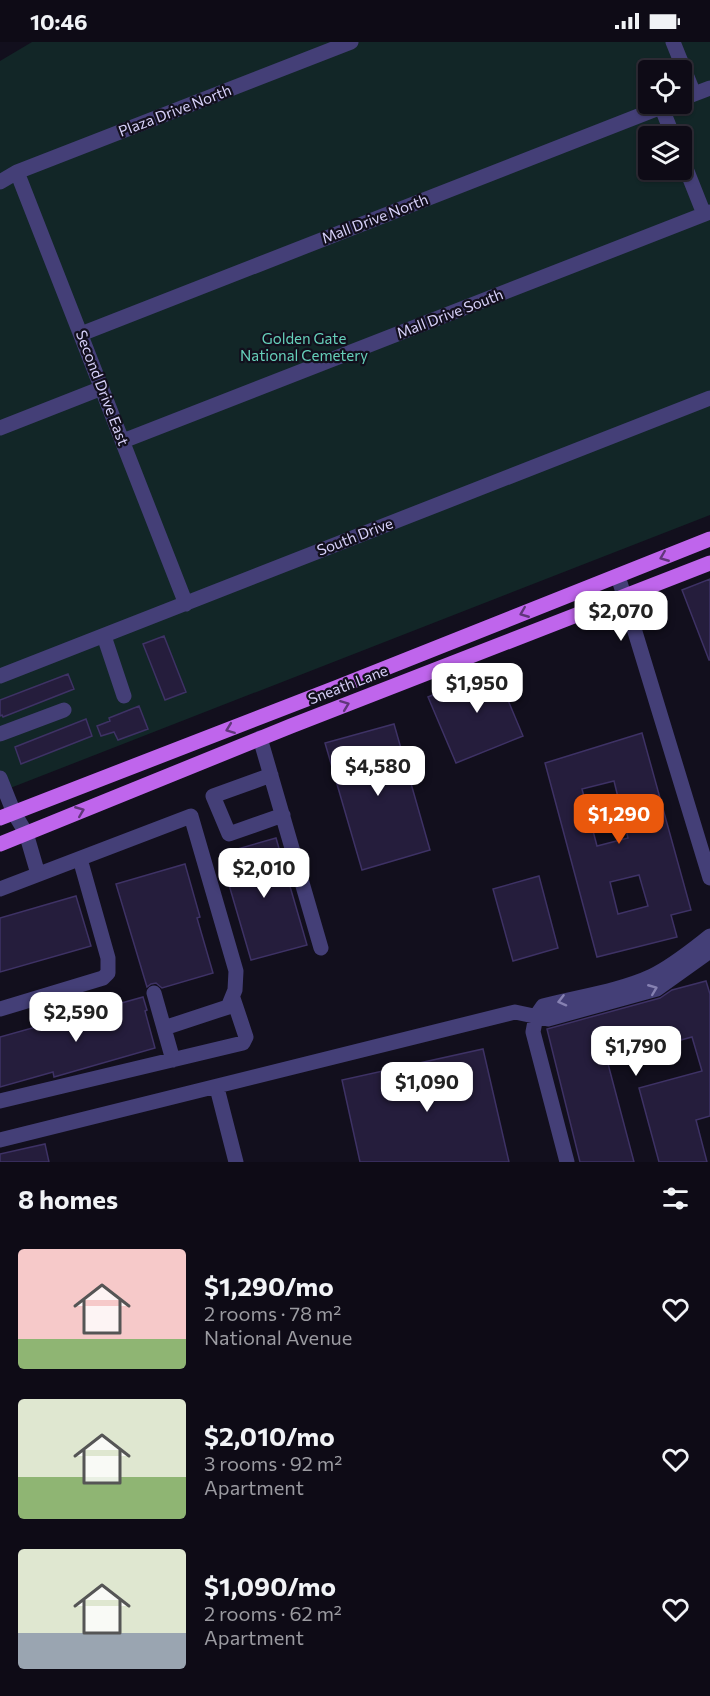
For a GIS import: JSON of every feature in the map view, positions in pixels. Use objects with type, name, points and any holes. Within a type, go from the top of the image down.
[{"type":"main road","name":"Sneath Lane","points":[[7,816],[710,539]]},
{"type":"main road","name":"Sneath Lane","points":[[0,844],[260,738],[710,563]]},
{"type":"street","name":"Plaza Drive North","points":[[0,182],[17,172],[351,42]]},
{"type":"street","points":[[673,42],[678,60]]},
{"type":"street","points":[[692,94],[710,88]]},
{"type":"street","name":"Mall Drive North","points":[[81,334],[642,114]]},
{"type":"street","name":"Second Drive East","points":[[17,172],[186,603]]},
{"type":"street","points":[[692,180],[707,213]]},
{"type":"street","name":"Mall Drive South","points":[[123,441],[707,213]]},
{"type":"street","points":[[0,428],[102,388]]},
{"type":"street","name":"South Drive","points":[[0,676],[710,398]]},
{"type":"street","points":[[618,576],[710,878]]},
{"type":"street","points":[[104,636],[124,696]]},
{"type":"street","points":[[0,734],[64,710]]},
{"type":"street","points":[[260,738],[321,948]]},
{"type":"street","points":[[271,775],[213,796],[229,834],[283,815]]},
{"type":"street","points":[[0,778],[7,816],[26,833],[38,874]]},
{"type":"street","points":[[0,889],[191,816],[236,970],[236,980],[233,998],[228,1007],[164,1029]]},
{"type":"street","points":[[0,1009],[104,978],[108,973],[108,958],[80,859]]},
{"type":"street","points":[[567,1162],[533,1032],[536,1016],[543,1006],[632,984],[653,975],[692,951],[710,936]]},
{"type":"street","points":[[0,1140],[217,1088],[515,1012],[548,1019],[657,989],[710,951]]},
{"type":"street","points":[[154,993],[173,1060]]},
{"type":"street","points":[[0,1101],[243,1043],[246,1037],[233,998]]},
{"type":"street","points":[[217,1088],[236,1162]]},
{"type":"green space","name":"Golden Gate National Cemetery","points":[[32,42],[710,42],[710,515],[0,792],[0,61]]},
{"type":"building","points":[[710,579],[710,660],[709,660],[682,590]]},
{"type":"building","points":[[164,636],[186,692],[165,700],[143,644]]},
{"type":"building","points":[[506,665],[516,689],[505,693],[523,736],[456,763],[428,697]]},
{"type":"building","points":[[68,674],[74,689],[3,717],[0,716],[0,700]]},
{"type":"building","points":[[139,706],[148,729],[118,740],[114,732],[101,736],[97,726],[110,721],[109,718]]},
{"type":"building","points":[[86,719],[92,736],[21,764],[15,747]]},
{"type":"building","points":[[394,724],[430,850],[362,870],[325,743]]},
{"type":"building","points":[[642,733],[691,910],[671,915],[677,937],[597,957],[545,763]],"holes":[[[614,781],[628,838],[597,846],[582,789]],[[639,875],[648,906],[618,914],[610,882]]]},
{"type":"building","points":[[276,838],[307,945],[251,960],[220,854]]},
{"type":"building","points":[[185,864],[200,917],[197,918],[213,973],[162,988],[156,983],[147,987],[116,884]]},
{"type":"building","points":[[539,876],[558,948],[513,961],[493,889]]},
{"type":"building","points":[[76,896],[91,946],[0,972],[0,918]]},
{"type":"building","points":[[706,981],[710,994],[710,1116],[696,1120],[707,1162],[659,1162],[639,1088],[702,1071],[692,1037],[607,1060],[634,1162],[580,1162],[547,1029],[660,998],[672,990]]},
{"type":"building","points":[[143,997],[155,1048],[54,1077],[53,1072],[0,1087],[0,1037]]},
{"type":"building","points":[[483,1049],[509,1162],[360,1162],[342,1080]]},
{"type":"building","points":[[45,1144],[49,1162],[0,1162],[0,1154]]}]
